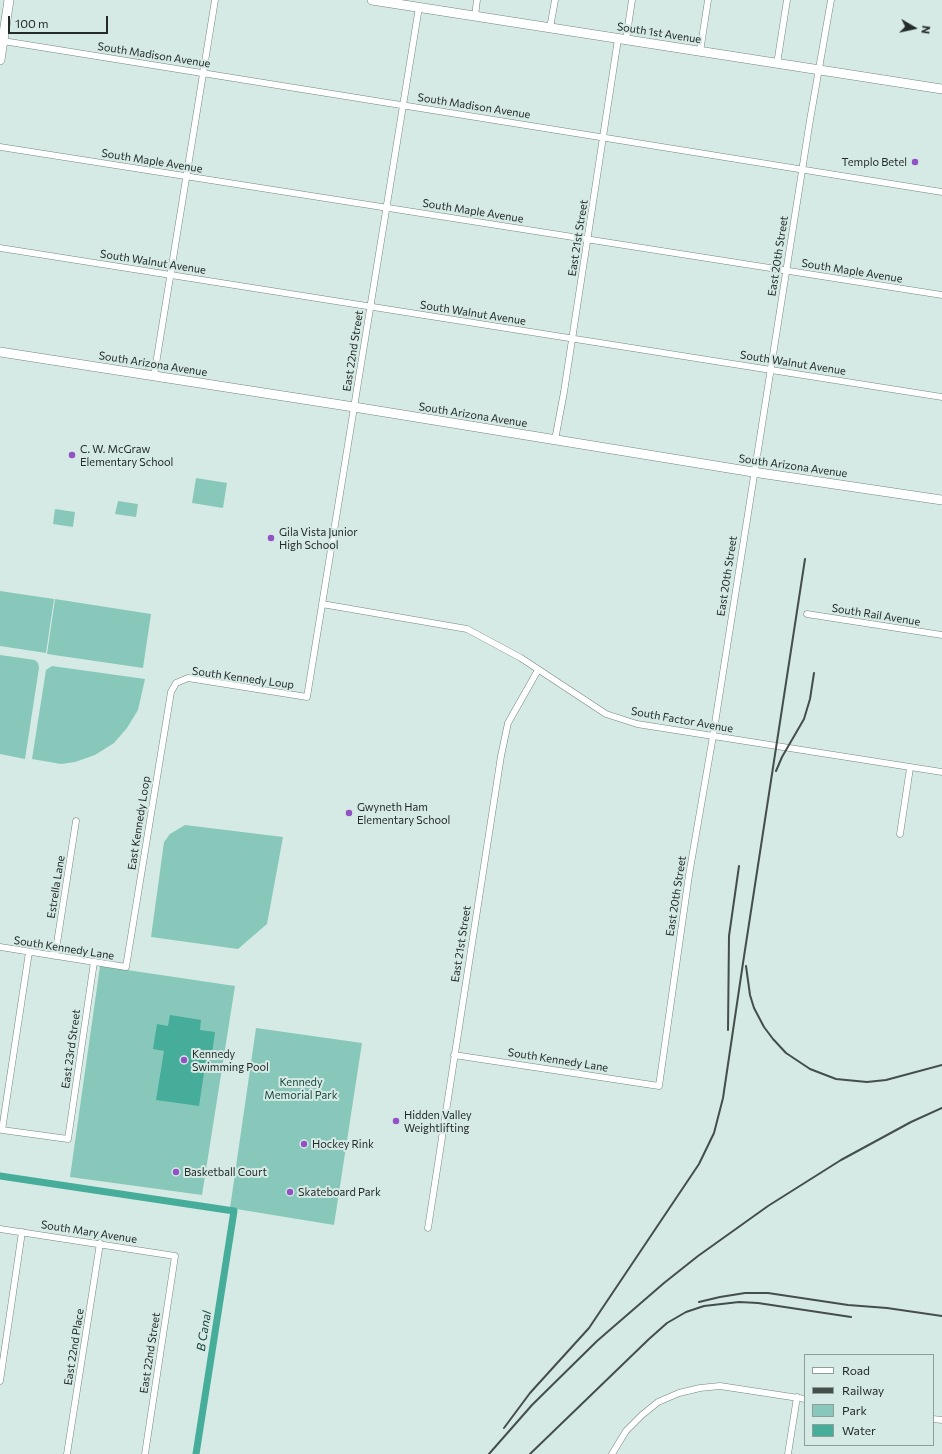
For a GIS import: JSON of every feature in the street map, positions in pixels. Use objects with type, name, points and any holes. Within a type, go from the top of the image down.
[{"type":"street","points":[[0,60],[9,0]]},
{"type":"street","points":[[154,376],[215,0]]},
{"type":"street","name":"South 1st Avenue","points":[[372,0],[399,2],[419,7],[622,40],[942,89]]},
{"type":"street","points":[[474,16],[477,0]]},
{"type":"street","points":[[550,28],[555,0]]},
{"type":"street","name":"East 21st Street","points":[[555,440],[604,137],[622,40],[632,0]]},
{"type":"street","points":[[700,52],[708,0]]},
{"type":"street","points":[[777,64],[787,0]]},
{"type":"street","name":"East 20th Street","points":[[659,1086],[689,875],[802,170],[831,0]]},
{"type":"street","name":"East 22nd Street","points":[[307,697],[419,7]]},
{"type":"street","name":"South Madison Avenue","points":[[3,40],[942,192]]},
{"type":"street","name":"South Maple Avenue","points":[[0,147],[942,295]]},
{"type":"street","name":"South Walnut Avenue","points":[[0,248],[942,398]]},
{"type":"street","name":"South Arizona Avenue","points":[[0,352],[354,407],[753,472],[942,500]]},
{"type":"street","name":"South Factor Avenue","points":[[322,604],[467,629],[520,658],[606,714],[637,724],[942,772]]},
{"type":"street","name":"South Rail Avenue","points":[[807,614],[942,635]]},
{"type":"street","name":"East 21st Street","points":[[428,1228],[504,739],[508,723],[538,670]]},
{"type":"street","name":"South Kennedy Loup","points":[[176,683],[188,678],[307,697]]},
{"type":"street","name":"East Kennedy Loop","points":[[126,967],[171,692],[176,683]]},
{"type":"street","points":[[900,834],[910,768]]},
{"type":"street","name":"Estrella Lane","points":[[55,956],[76,821]]},
{"type":"street","name":"South Kennedy Lane","points":[[0,948],[126,967]]},
{"type":"street","name":"East 23rd Street","points":[[29,952],[2,1130],[68,1139],[94,962]]},
{"type":"street","name":"South Kennedy Lane","points":[[454,1055],[659,1086]]},
{"type":"street","name":"South Mary Avenue","points":[[0,1229],[175,1256]]},
{"type":"street","points":[[0,1381],[22,1232]]},
{"type":"street","name":"East 22nd Place","points":[[67,1454],[100,1244]]},
{"type":"street","name":"East 22nd Street","points":[[145,1454],[175,1256]]},
{"type":"street","points":[[612,1454],[626,1431],[642,1415],[658,1402],[679,1393],[700,1388],[720,1386],[804,1399]]},
{"type":"street","points":[[788,1454],[797,1397]]},
{"type":"green space","points":[[196,478],[227,483],[223,508],[192,503]]},
{"type":"green space","points":[[118,501],[138,504],[136,517],[115,514]]},
{"type":"green space","points":[[55,509],[75,512],[73,527],[53,524]]},
{"type":"green space","points":[[0,591],[54,599],[46,653],[0,646]]},
{"type":"green space","points":[[55,599],[151,614],[143,668],[47,654]]},
{"type":"green space","points":[[0,655],[35,660],[38,663],[39,668],[25,759],[0,754]]},
{"type":"green space","points":[[52,666],[145,679],[138,710],[127,728],[114,743],[95,755],[75,762],[61,764],[32,759],[46,670]]},
{"type":"green space","points":[[185,825],[283,837],[267,924],[238,949],[151,937],[164,842],[170,834]]},
{"type":"green space","points":[[100,966],[235,986],[202,1195],[70,1177]]},
{"type":"green space","name":"Kennedy Memorial Park","points":[[256,1028],[362,1043],[334,1225],[230,1208]]},
{"type":"water","name":"Kennedy Swimming Pool","points":[[170,1015],[201,1020],[200,1030],[215,1032],[211,1061],[206,1060],[199,1106],[156,1100],[164,1051],[153,1049],[157,1024],[168,1026]]},
{"type":"waterway","name":"B Canal","points":[[0,1176],[234,1211],[196,1454]]},
{"type":"railway","points":[[504,1428],[530,1393],[589,1328],[699,1164],[714,1133],[723,1098],[805,559]]},
{"type":"railway","points":[[776,771],[782,757],[804,719],[810,699],[814,673]]},
{"type":"railway","points":[[728,1030],[729,936],[739,866]]},
{"type":"railway","points":[[746,966],[750,995],[754,1008],[764,1027],[786,1053],[810,1069],[836,1079],[867,1082],[886,1080],[942,1065]]},
{"type":"railway","points":[[489,1454],[532,1405],[597,1341],[664,1283],[698,1256],[768,1206],[841,1160],[911,1122],[942,1108]]},
{"type":"railway","points":[[699,1302],[745,1293],[768,1293],[848,1305],[887,1308],[942,1316]]},
{"type":"railway","points":[[530,1454],[649,1339],[667,1323],[686,1312],[704,1306],[739,1302],[758,1303],[851,1317]]},
{"type":"place","name":"Templo Betel","points":[[915,162]]},
{"type":"place","name":"C. W. McGraw Elementary School","points":[[72,455]]},
{"type":"place","name":"Gila Vista Junior High School","points":[[271,538]]},
{"type":"place","name":"Gwyneth Ham Elementary School","points":[[349,813]]},
{"type":"place","name":"Kennedy Swimming Pool","points":[[184,1060]]},
{"type":"place","name":"Hidden Valley Weightlifting","points":[[396,1121]]},
{"type":"place","name":"Hockey Rink","points":[[304,1144]]},
{"type":"place","name":"Basketball Court","points":[[176,1172]]},
{"type":"place","name":"Skateboard Park","points":[[290,1192]]}]
